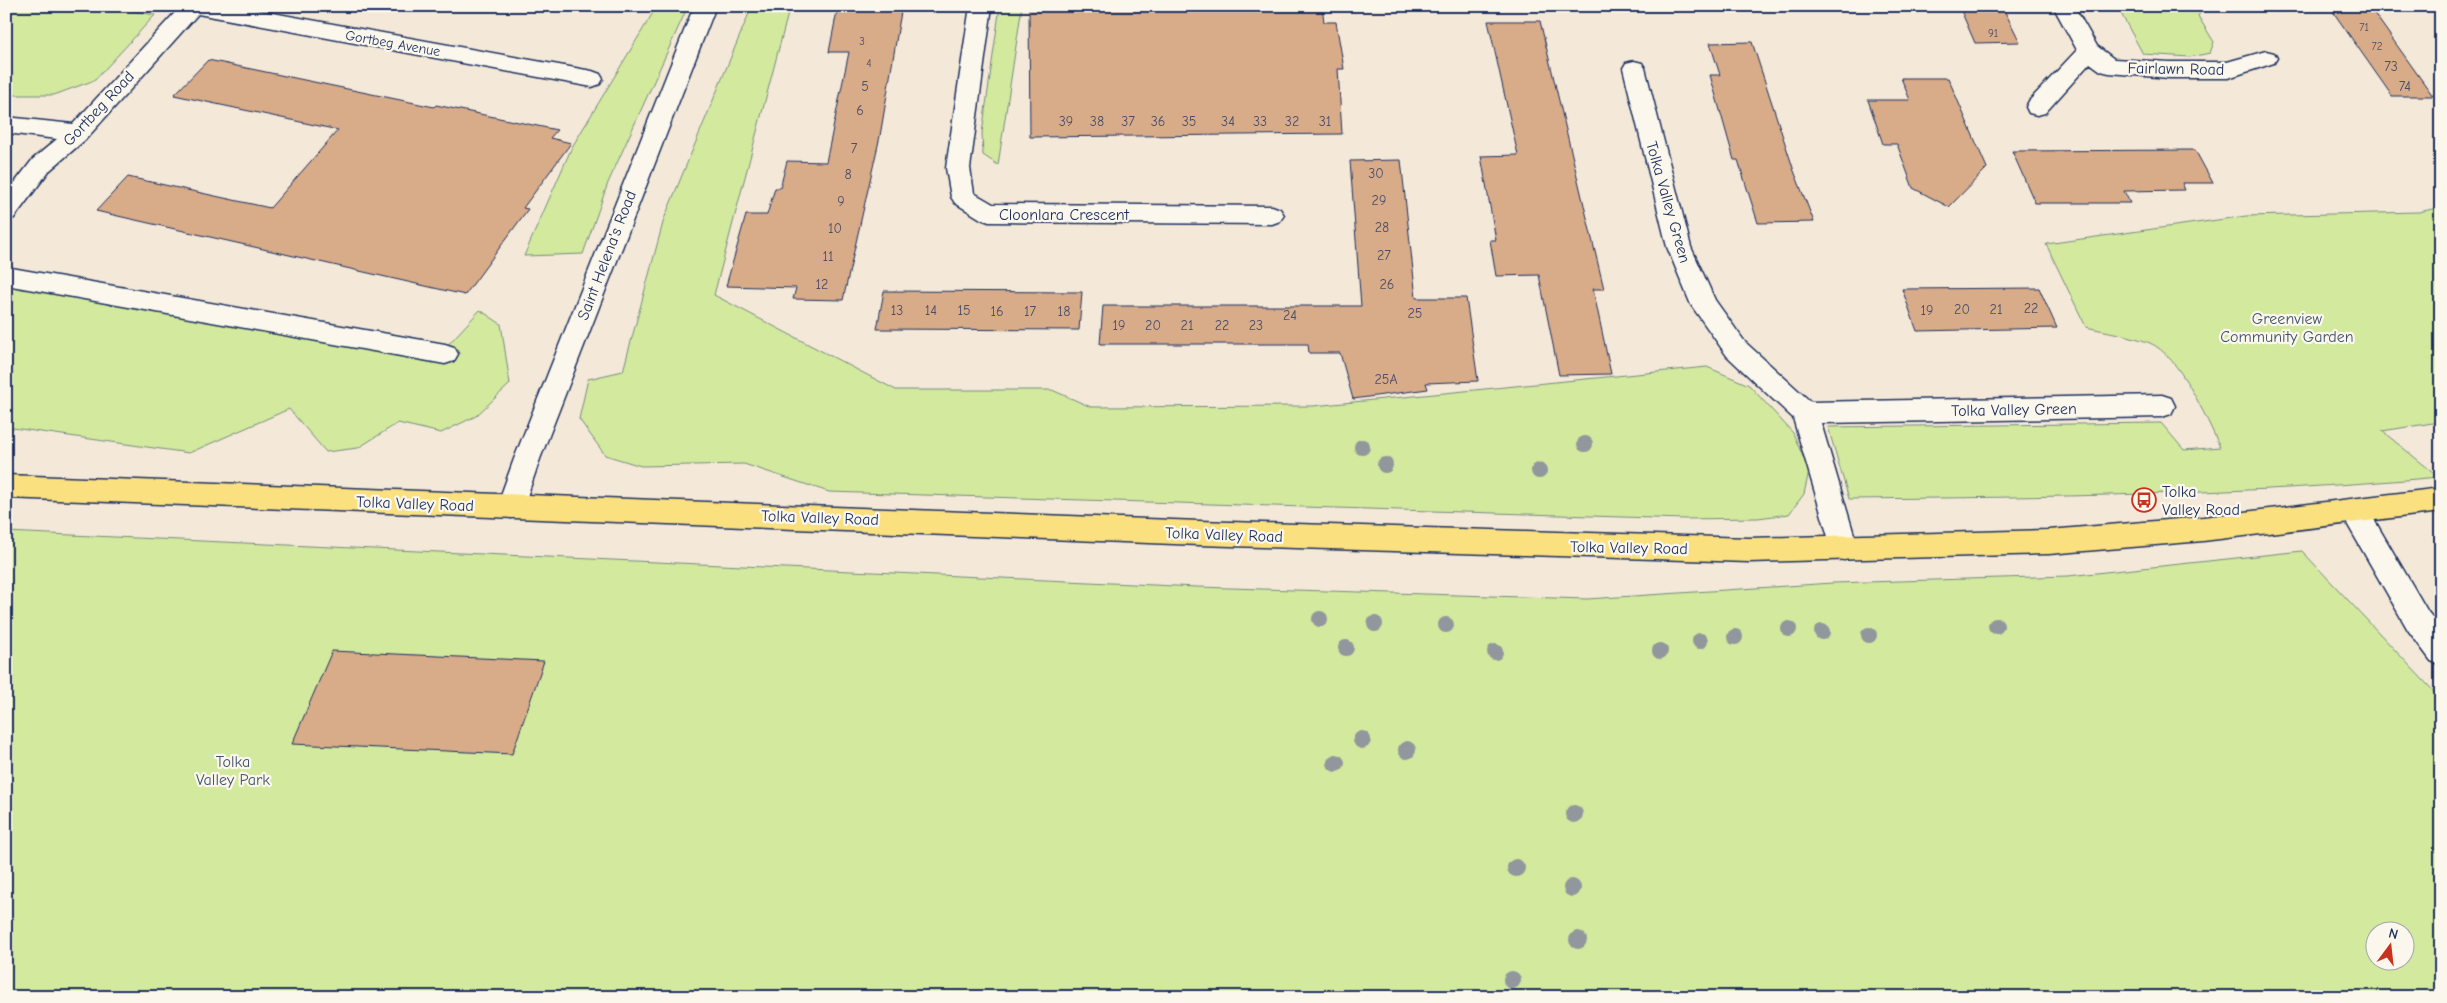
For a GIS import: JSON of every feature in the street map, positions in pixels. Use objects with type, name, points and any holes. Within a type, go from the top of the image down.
[{"type":"main road","name":"Tolka Valley Road","points":[[6,486],[1564,546],[1749,550],[2050,542],[2203,529],[2355,512],[2441,500]]},
{"type":"street","name":"Gortbeg Avenue","points":[[194,6],[592,79]]},
{"type":"street","name":"Gortbeg Road","points":[[6,212],[41,165],[78,133],[194,6]]},
{"type":"street","name":"Saint Helena's Road","points":[[511,506],[527,459],[705,6]]},
{"type":"street","name":"Cloonlara Crescent","points":[[981,6],[958,168],[963,197],[989,213],[1272,214]]},
{"type":"street","name":"Fairlawn Road","points":[[2063,6],[2089,51],[2109,66],[2169,70],[2228,70],[2266,58]]},
{"type":"street","points":[[2037,107],[2089,51]]},
{"type":"street","name":"Tolka Valley Green","points":[[1634,68],[1679,247],[1704,305],[1736,349],[1805,413],[2162,406]]},
{"type":"street","points":[[6,125],[78,133]]},
{"type":"street","points":[[6,276],[445,354]]},
{"type":"street","points":[[1805,413],[1844,548]]},
{"type":"street","points":[[2355,512],[2418,621],[2441,652]]},
{"type":"green space","points":[[6,6],[106,6],[155,15],[95,80],[54,95],[6,95]]},
{"type":"green space","points":[[657,6],[688,6],[608,183],[583,254],[524,256],[572,147]]},
{"type":"green space","points":[[752,6],[790,6],[714,295],[896,390],[1052,390],[1091,407],[1313,406],[1707,367],[1749,385],[1793,433],[1809,471],[1804,494],[1789,514],[1758,518],[1685,519],[829,492],[744,464],[641,466],[605,455],[579,419],[588,379],[623,371],[664,219]]},
{"type":"green space","points":[[1000,6],[1022,6],[998,165],[983,155],[982,133]]},
{"type":"green space","points":[[2117,6],[2283,6],[2278,12],[2244,9],[2201,11],[2198,16],[2214,42],[2210,53],[2190,57],[2143,54]]},
{"type":"green space","name":"Greenview Community Garden","points":[[2441,207],[2441,418],[2439,422],[2382,431],[2439,477],[2292,488],[2144,494],[1849,499],[1828,427],[2161,423],[2184,450],[2220,447],[2191,389],[2171,360],[2161,350],[2150,343],[2135,338],[2086,327],[2046,244],[2246,216],[2419,212]]},
{"type":"green space","points":[[6,285],[433,361],[480,310],[501,324],[510,384],[476,416],[441,433],[398,423],[358,448],[326,452],[289,409],[189,453],[6,427]]},
{"type":"green space","name":"Tolka Valley Park","points":[[6,532],[1197,587],[1587,599],[1833,583],[2068,576],[2302,551],[2441,699],[2441,997],[6,997]]},
{"type":"building","points":[[838,6],[902,6],[880,136],[843,300],[793,299],[796,288],[726,286],[746,215],[767,215],[775,188],[780,188],[787,161],[826,162],[849,52],[829,52]]},
{"type":"building","points":[[1029,6],[1322,6],[1324,22],[1336,22],[1344,69],[1338,69],[1342,134],[1030,137]]},
{"type":"building","points":[[1959,6],[2002,6],[2020,42],[1975,43]]},
{"type":"building","points":[[2329,6],[2369,6],[2433,96],[2392,96]]},
{"type":"building","points":[[1488,21],[1540,21],[1604,289],[1593,289],[1611,374],[1559,375],[1539,275],[1496,276],[1490,240],[1496,240],[1481,156],[1518,155]]},
{"type":"building","points":[[1752,42],[1794,171],[1814,222],[1758,223],[1738,160],[1734,160],[1710,75],[1720,75],[1710,43]]},
{"type":"building","points":[[208,60],[434,107],[436,105],[557,130],[550,138],[571,143],[523,208],[528,209],[465,295],[96,211],[128,177],[270,208],[338,130],[174,95]]},
{"type":"building","points":[[1901,78],[1948,78],[1987,168],[1949,207],[1913,188],[1897,144],[1883,144],[1868,100],[1910,100]]},
{"type":"building","points":[[2195,150],[2213,183],[2182,183],[2185,190],[2124,191],[2130,203],[2035,203],[2012,151]]},
{"type":"building","points":[[1401,160],[1416,298],[1466,298],[1478,381],[1426,383],[1428,389],[1353,399],[1340,353],[1309,353],[1308,344],[1100,344],[1103,306],[1361,306],[1350,161]]},
{"type":"building","points":[[2039,288],[2057,328],[1917,331],[1902,289]]},
{"type":"building","points":[[884,291],[1082,292],[1079,330],[877,329]]},
{"type":"building","points":[[332,651],[544,661],[512,754],[292,744]]},
{"type":"place","name":"Tolka Valley Road","points":[[2144,500]]}]
